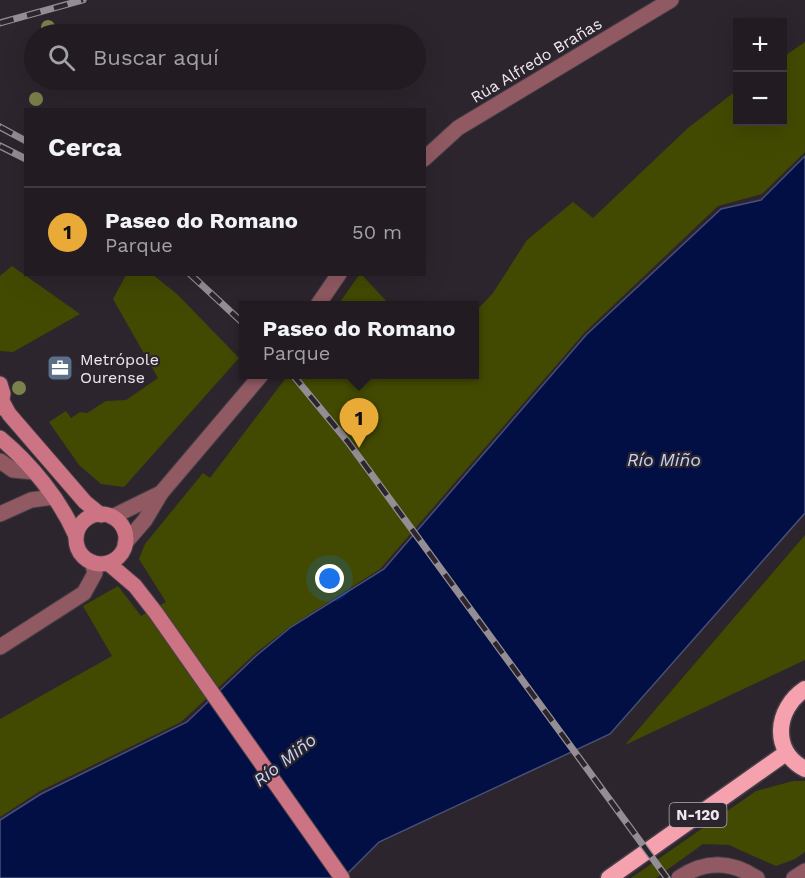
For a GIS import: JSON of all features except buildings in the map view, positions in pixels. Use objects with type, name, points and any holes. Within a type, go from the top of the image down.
[{"type":"highway","points":[[805,690],[792,699],[784,710],[780,725],[781,739],[786,753],[805,769]]},
{"type":"highway","name":"N-120","points":[[609,878],[786,753]]},
{"type":"main road","points":[[0,384],[1,405],[85,502],[123,528],[118,554],[135,585],[342,878]]},
{"type":"main road","points":[[0,438],[34,472],[66,513],[76,536],[79,550],[92,562],[118,554]]},
{"type":"main road","points":[[76,536],[82,523],[94,515],[106,516]]},
{"type":"street","name":"Rúa Alfredo Brañas","points":[[426,157],[450,134],[477,116],[671,0]]},
{"type":"street","points":[[320,301],[338,276]]},
{"type":"street","points":[[118,554],[146,520],[161,493],[259,379]]},
{"type":"street","points":[[0,461],[13,470],[34,472]]},
{"type":"street","points":[[106,516],[161,493]]},
{"type":"street","points":[[0,514],[31,500],[53,497]]},
{"type":"street","points":[[0,647],[84,592],[95,573],[92,562]]},
{"type":"street","points":[[680,878],[699,867],[714,864],[731,865],[757,878]]},
{"type":"street","points":[[794,878],[805,871]]},
{"type":"green space","points":[[805,42],[805,152],[762,194],[718,206],[585,332],[380,569],[291,626],[258,651],[181,722],[40,791],[0,817],[0,719],[112,656],[83,606],[118,586],[141,616],[166,602],[139,559],[145,544],[203,473],[210,478],[285,379],[479,379],[479,308],[493,293],[527,240],[573,202],[593,218],[688,128],[733,93],[733,126],[787,126],[787,54]]},
{"type":"green space","points":[[12,266],[80,314],[13,352],[0,351],[0,276]]},
{"type":"green space","points":[[125,276],[154,276],[177,294],[239,358],[124,487],[101,484],[79,465],[49,422],[66,411],[71,418],[80,412],[87,413],[106,401],[126,400],[158,378],[113,299]]},
{"type":"green space","points":[[358,276],[363,276],[386,301],[341,301]]},
{"type":"green space","points":[[805,535],[805,660],[625,745]]},
{"type":"green space","points":[[793,781],[805,781],[805,852],[795,859],[776,866],[729,845],[703,844],[656,878],[631,878],[756,791]]},
{"type":"water","name":"Río Miño","points":[[805,156],[805,513],[610,734],[379,842],[343,878],[0,878],[0,820],[41,794],[187,722],[256,656],[291,627],[384,569],[586,335],[721,209],[761,200]]},
{"type":"railway","points":[[0,23],[83,0]]},
{"type":"railway","points":[[0,127],[24,140]]},
{"type":"railway","points":[[0,146],[24,158]]},
{"type":"railway","points":[[192,276],[239,319]]},
{"type":"railway","points":[[296,379],[348,442],[667,878]]},
{"type":"place","name":"Metrópole Ourense","points":[[60,368]]},
{"type":"place","name":"Paseo do Romano","points":[[359,448]]}]
